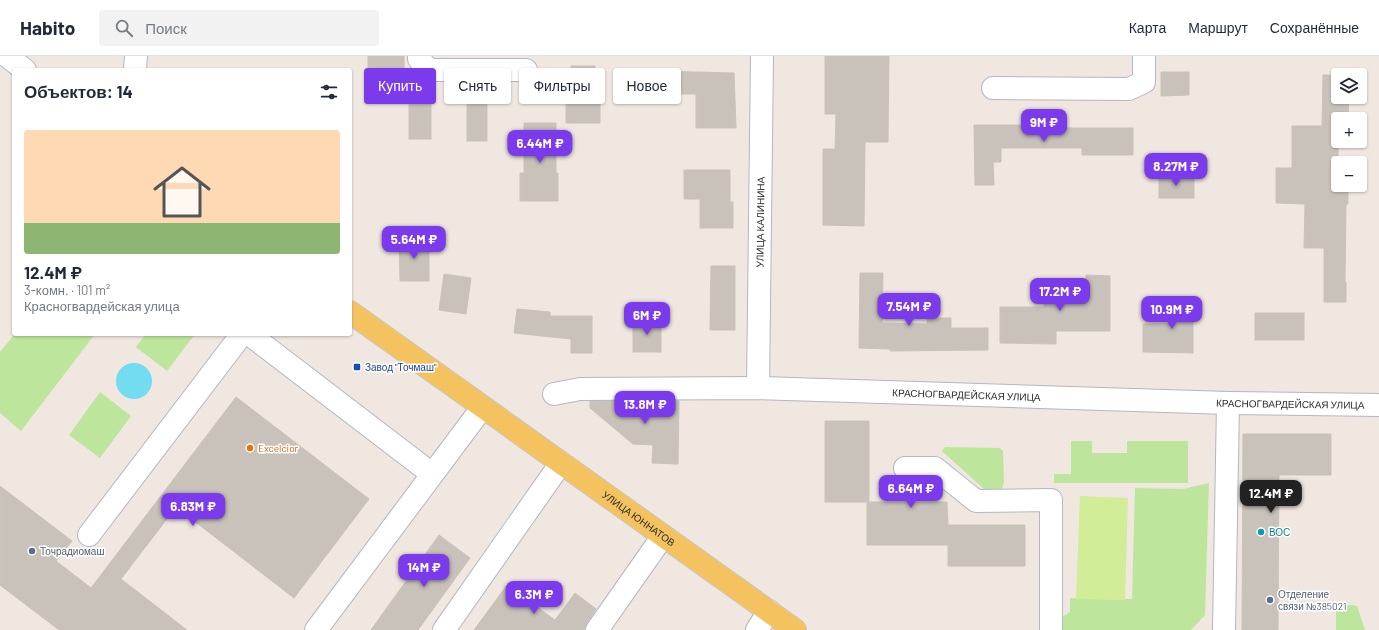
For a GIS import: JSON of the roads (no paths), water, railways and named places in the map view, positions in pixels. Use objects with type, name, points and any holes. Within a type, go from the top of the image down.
[{"type":"main road","name":"УЛИЦА ЮННАТОВ","points":[[352,313],[482,408],[795,630]]},
{"type":"street","points":[[7,56],[22,68]]},
{"type":"street","points":[[135,68],[136,56]]},
{"type":"street","points":[[419,56],[419,59],[429,70],[519,70]]},
{"type":"street","name":"УЛИЦА КАЛИНИНА","points":[[758,388],[762,56]]},
{"type":"street","points":[[993,88],[1129,89],[1144,82],[1144,56]]},
{"type":"street","points":[[89,534],[240,336]]},
{"type":"street","points":[[252,336],[432,474]]},
{"type":"street","name":"КРАСНОГВАРДЕЙСКАЯ УЛИЦА","points":[[554,394],[580,389],[758,388],[1228,403],[1379,405]]},
{"type":"street","points":[[1224,630],[1228,403]]},
{"type":"street","points":[[316,630],[482,408]]},
{"type":"street","points":[[444,630],[561,463]]},
{"type":"street","points":[[905,468],[935,468],[976,501],[1051,500],[1051,630]]},
{"type":"street","points":[[597,630],[663,536]]},
{"type":"street","points":[[757,630],[769,612]]},
{"type":"water","points":[[134,363],[147,368],[152,381],[147,394],[134,399],[121,394],[116,381],[121,368]]},
{"type":"place","name":"Завод \"Точмаш\"","points":[[357,367]]},
{"type":"place","name":"Excelcior","points":[[250,448]]},
{"type":"place","name":"ВОС","points":[[1261,532]]},
{"type":"place","name":"Точрадиомаш","points":[[32,551]]},
{"type":"place","name":"Отделение связи №385021","points":[[1270,600]]}]
